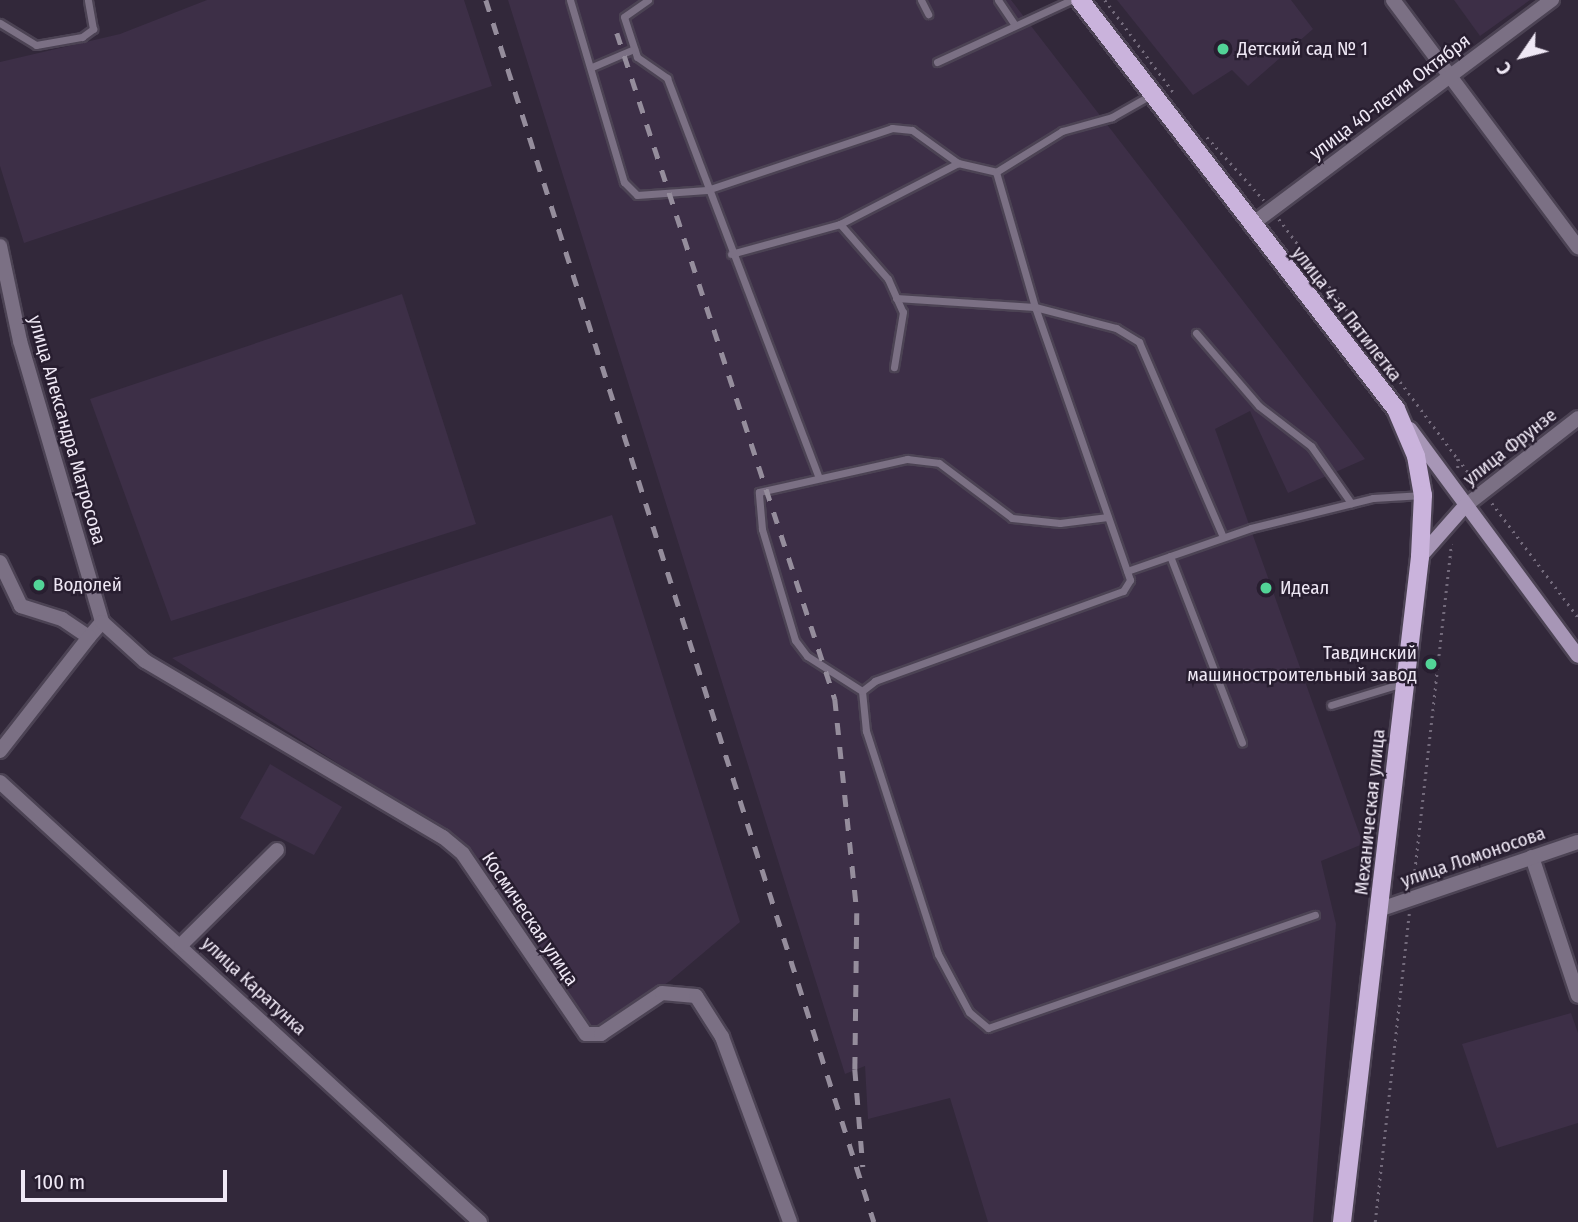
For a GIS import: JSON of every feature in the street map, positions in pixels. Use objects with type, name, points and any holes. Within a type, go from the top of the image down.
[{"type":"main road","name":"улица 4-я Пятилетка","points":[[1080,0],[1149,96],[1396,410]]},
{"type":"main road","name":"Механическая улица","points":[[1342,1222],[1381,909],[1420,557],[1423,495],[1416,456],[1396,410]]},
{"type":"street","points":[[1393,0],[1578,247]]},
{"type":"street","name":"улица 40-летия Октября","points":[[1251,225],[1552,0]]},
{"type":"street","name":"улица Александра Матросова","points":[[0,246],[20,341],[102,622]]},
{"type":"street","name":"улица 4-я Пятилетка","points":[[1396,410],[1578,656]]},
{"type":"street","name":"улица Фрунзе","points":[[1461,501],[1483,492],[1578,418]]},
{"type":"street","points":[[1420,557],[1454,518],[1461,501]]},
{"type":"street","points":[[0,562],[21,606],[61,619],[89,637]]},
{"type":"street","points":[[0,751],[102,622]]},
{"type":"street","name":"Космическая улица","points":[[102,622],[145,661],[443,836],[463,854],[586,1034],[601,1034],[662,993],[696,996],[722,1037],[790,1222]]},
{"type":"street","name":"улица Каратунка","points":[[0,782],[181,944],[480,1222]]},
{"type":"street","name":"улица Ломоносова","points":[[1381,909],[1578,842]]},
{"type":"street","points":[[181,944],[277,850]]},
{"type":"street","points":[[1532,857],[1578,996]]},
{"type":"lane","points":[[0,23],[36,45],[82,37],[93,29],[88,0]]},
{"type":"lane","points":[[570,0],[593,66],[624,182],[637,195],[707,190],[892,128],[912,130],[958,163],[996,172],[1062,131],[1112,117],[1149,96]]},
{"type":"lane","points":[[648,0],[624,17],[634,49],[652,74],[667,78],[731,254],[818,476]]},
{"type":"lane","points":[[921,0],[928,14]]},
{"type":"lane","points":[[998,0],[1014,24]]},
{"type":"lane","points":[[937,61],[1071,0]]},
{"type":"lane","points":[[593,66],[634,49]]},
{"type":"lane","points":[[731,254],[840,224],[958,163]]},
{"type":"lane","points":[[862,691],[875,681],[1124,591],[1127,571],[1035,307],[996,172]]},
{"type":"lane","points":[[840,224],[896,298],[903,312],[894,367]]},
{"type":"lane","points":[[896,298],[1035,307],[1116,328],[1139,342],[1223,537]]},
{"type":"lane","points":[[1196,333],[1259,406],[1311,446],[1351,503]]},
{"type":"lane","points":[[1108,517],[1060,523],[1012,518],[939,463],[906,458],[818,476],[759,492],[762,529],[795,640],[862,691],[866,731],[938,954],[969,1012],[988,1028],[1315,915]]},
{"type":"lane","points":[[1127,571],[1223,537],[1351,503],[1423,495]]},
{"type":"lane","points":[[1170,556],[1242,743]]},
{"type":"lane","points":[[1331,705],[1406,682]]},
{"type":"path","points":[[1105,0],[1175,96]]},
{"type":"path","points":[[1199,128],[1272,209],[1578,617]]},
{"type":"path","points":[[1458,459],[1461,501]]},
{"type":"path","points":[[1375,1222],[1454,518]]},
{"type":"shaded area","points":[[207,0],[464,0],[492,86],[24,243],[0,166],[0,62],[120,34]]},
{"type":"shaded area","points":[[508,0],[1011,0],[1365,459],[1288,493],[1250,411],[1215,429],[1363,844],[1321,861],[1336,924],[1313,1222],[988,1222],[950,1098],[868,1119],[865,1066],[845,1074]]},
{"type":"shaded area","name":"Детский сад № 1","points":[[1117,0],[1291,0],[1313,29],[1248,86],[1232,70],[1193,95]]},
{"type":"shaded area","points":[[1454,0],[1530,0],[1480,36]]},
{"type":"shaded area","points":[[402,294],[476,524],[171,621],[90,399]]},
{"type":"shaded area","points":[[612,515],[740,922],[670,981],[594,1030],[463,843],[172,658]]},
{"type":"shaded area","points":[[270,764],[342,807],[314,855],[240,818]]},
{"type":"shaded area","points":[[1571,1013],[1578,1033],[1578,1123],[1497,1148],[1462,1044]]},
{"type":"railway","points":[[486,0],[874,1222]]},
{"type":"railway","points":[[617,33],[835,699],[857,913],[855,1069],[863,1167]]},
{"type":"place","name":"Детский сад № 1","points":[[1223,49]]},
{"type":"place","name":"Водолей","points":[[39,585]]},
{"type":"place","name":"Идеал","points":[[1266,588]]},
{"type":"place","name":"Тавдинский машиностроительный завод","points":[[1431,664]]}]
